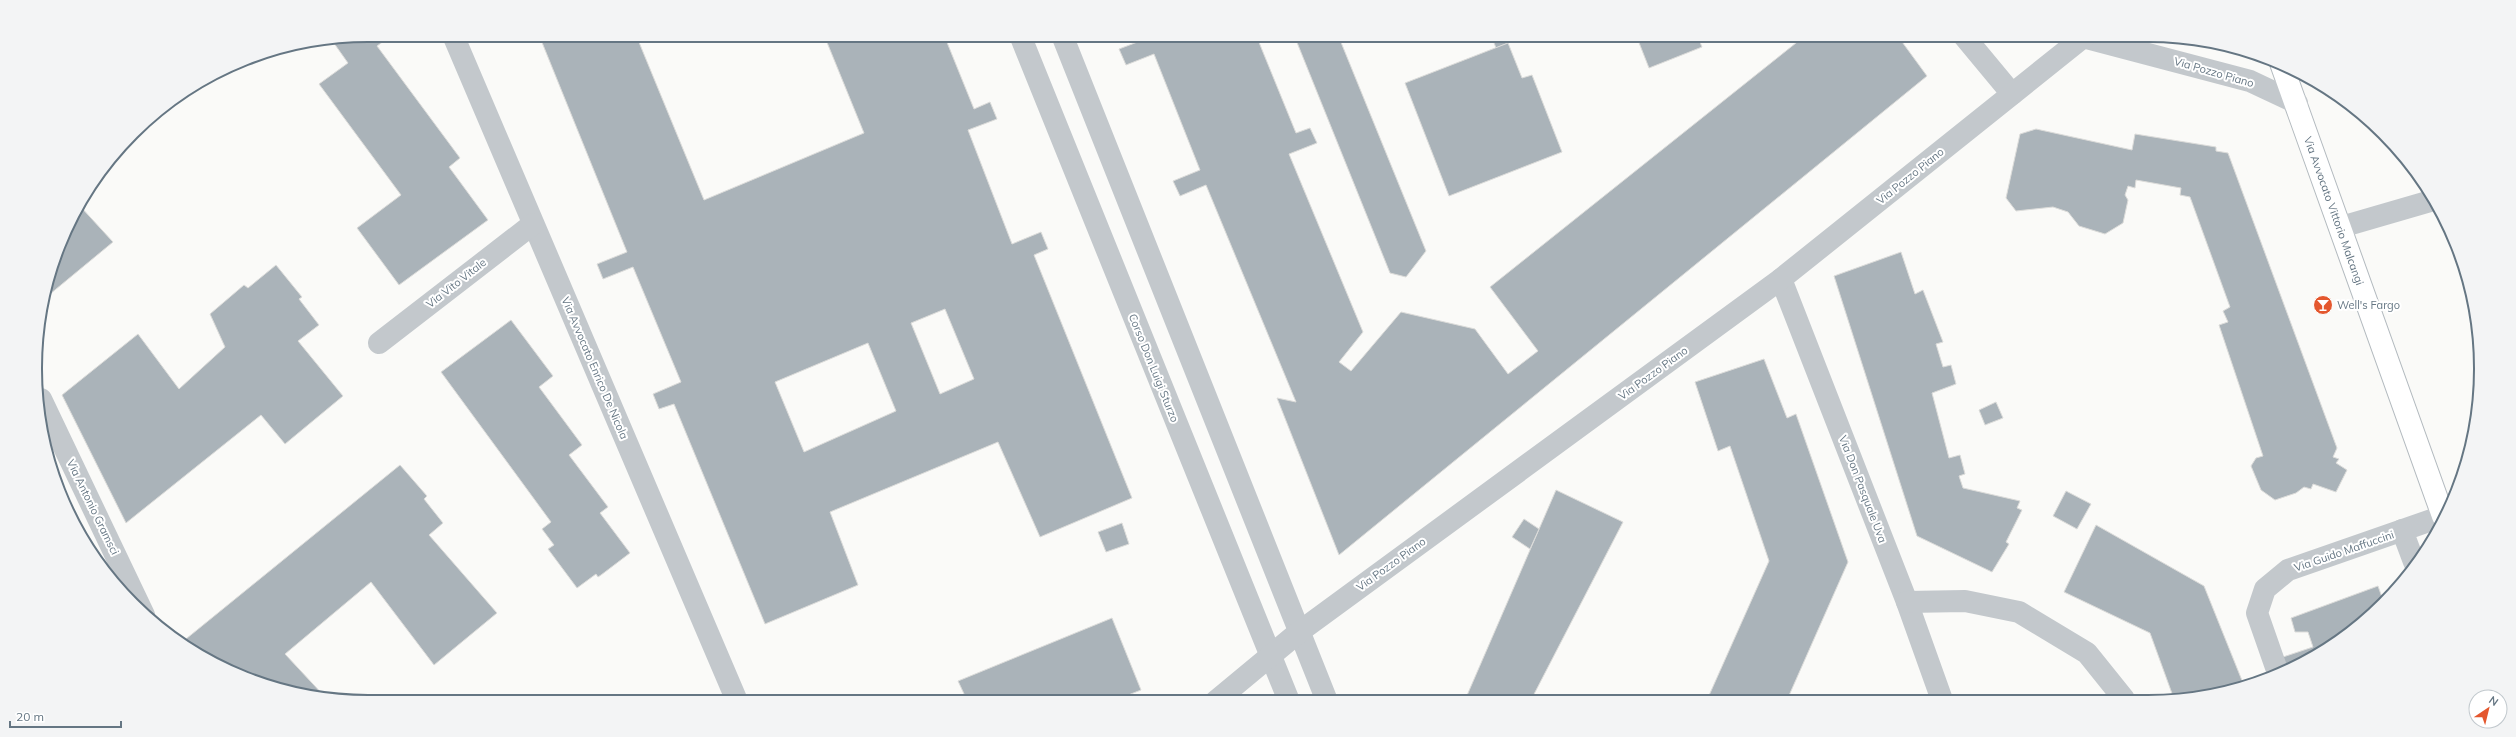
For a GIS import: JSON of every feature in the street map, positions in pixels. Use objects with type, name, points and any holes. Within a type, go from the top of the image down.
[{"type":"main road","name":"Via Avvocato Vittorio Malcangi","points":[[2284,73],[2441,511]]},
{"type":"street","name":"Via Avvocato Enrico De Nicola","points":[[456,42],[735,695]]},
{"type":"street","name":"Corso Don Luigi Sturzo","points":[[1023,42],[1287,695]]},
{"type":"street","points":[[1065,42],[1325,695]]},
{"type":"street","points":[[1969,42],[2012,94]]},
{"type":"street","name":"Via Pozzo Piano","points":[[1223,695],[1299,632],[1781,279],[2077,42]]},
{"type":"street","name":"Via Pozzo Piano","points":[[2106,42],[2250,81],[2296,103]]},
{"type":"street","points":[[2340,228],[2428,202]]},
{"type":"street","name":"Via Vito Vitale","points":[[379,343],[534,224]]},
{"type":"street","name":"Via Don Pasquale Uva","points":[[1781,279],[1908,602],[1940,695]]},
{"type":"street","name":"Via Antonio Gramsci","points":[[45,406],[135,596]]},
{"type":"street","name":"Via Guido Maffuccini","points":[[2276,668],[2257,613],[2264,589],[2288,570],[2437,518]]},
{"type":"street","points":[[2402,530],[2413,559]]},
{"type":"street","points":[[1908,602],[1965,601],[2019,612],[2087,653],[2121,695]]},
{"type":"building","points":[[382,42],[377,46],[460,158],[449,167],[488,220],[399,285],[357,228],[401,195],[319,84],[348,63],[335,44]]},
{"type":"building","points":[[542,42],[639,42],[704,200],[864,133],[827,42],[947,42],[974,109],[990,102],[997,119],[968,130],[1012,244],[1041,232],[1048,249],[1034,255],[1132,498],[1040,537],[998,442],[830,512],[858,585],[765,624],[674,404],[659,409],[653,394],[681,382],[633,267],[603,279],[597,264],[627,252]],"holes":[[[945,309],[974,379],[940,394],[911,323]],[[868,343],[896,411],[804,452],[775,382]]]},
{"type":"building","points":[[1137,42],[1259,42],[1296,133],[1310,128],[1317,143],[1289,154],[1363,332],[1339,362],[1351,371],[1401,312],[1475,329],[1508,374],[1538,351],[1490,287],[1797,42],[1902,42],[1927,76],[1339,555],[1277,398],[1296,402],[1206,185],[1180,196],[1173,181],[1200,170],[1154,54],[1126,65],[1119,49]]},
{"type":"building","points":[[1297,42],[1341,42],[1426,251],[1406,277],[1390,273]]},
{"type":"building","points":[[1494,42],[1508,42],[1508,43],[1496,48]]},
{"type":"building","points":[[1639,42],[1700,42],[1702,47],[1649,68]]},
{"type":"building","points":[[1508,43],[1522,78],[1532,75],[1562,152],[1449,196],[1405,83]]},
{"type":"building","points":[[2036,129],[2132,150],[2135,134],[2216,147],[2216,151],[2228,153],[2337,448],[2333,457],[2339,459],[2336,463],[2347,470],[2336,492],[2313,484],[2311,489],[2304,487],[2296,493],[2275,500],[2261,490],[2251,466],[2256,458],[2263,456],[2219,325],[2228,322],[2223,311],[2230,307],[2190,197],[2180,195],[2181,188],[2136,180],[2135,188],[2128,186],[2125,195],[2128,200],[2123,223],[2105,234],[2079,226],[2068,212],[2053,207],[2016,211],[2006,198],[2020,134]]},
{"type":"building","points":[[83,210],[113,242],[51,293],[59,264]]},
{"type":"building","points":[[1901,252],[1915,294],[1923,290],[1943,342],[1936,344],[1943,367],[1951,365],[1956,384],[1932,393],[1949,458],[1960,455],[1965,474],[1959,476],[1963,488],[2020,501],[2017,508],[2022,510],[2006,542],[2009,544],[1992,572],[1917,536],[1834,276]]},
{"type":"building","points":[[276,265],[302,297],[299,299],[319,325],[298,341],[343,396],[285,444],[261,415],[126,523],[62,395],[138,334],[179,389],[225,347],[210,314],[244,285],[248,288]]},
{"type":"building","points":[[511,320],[553,376],[539,387],[582,445],[569,455],[608,507],[600,513],[630,553],[598,577],[596,574],[577,588],[548,549],[554,545],[542,529],[551,522],[441,372]]},
{"type":"building","points":[[1764,359],[1787,418],[1796,414],[1848,562],[1789,695],[1709,695],[1769,561],[1730,446],[1718,451],[1695,382]]},
{"type":"building","points":[[1996,402],[2003,418],[1985,425],[1979,410]]},
{"type":"building","points":[[400,465],[427,496],[424,499],[443,523],[429,535],[497,613],[434,665],[371,582],[285,654],[320,691],[305,689],[264,678],[224,661],[186,639]]},
{"type":"building","points":[[1556,490],[1623,522],[1534,695],[1467,695]]},
{"type":"building","points":[[2066,491],[2091,504],[2077,529],[2053,516]]},
{"type":"building","points":[[1524,519],[1539,529],[1530,549],[1512,537]]},
{"type":"building","points":[[1122,523],[1129,544],[1106,552],[1098,532]]},
{"type":"building","points":[[2096,525],[2204,586],[2242,681],[2211,689],[2172,694],[2150,633],[2064,592]]},
{"type":"building","points":[[2378,586],[2381,596],[2346,628],[2311,651],[2285,664],[2283,657],[2313,647],[2308,632],[2295,632],[2291,618]]},
{"type":"building","points":[[1112,618],[1141,690],[1128,695],[965,695],[958,681]]},
{"type":"place","name":"Well's Fargo","points":[[2323,305]]}]
